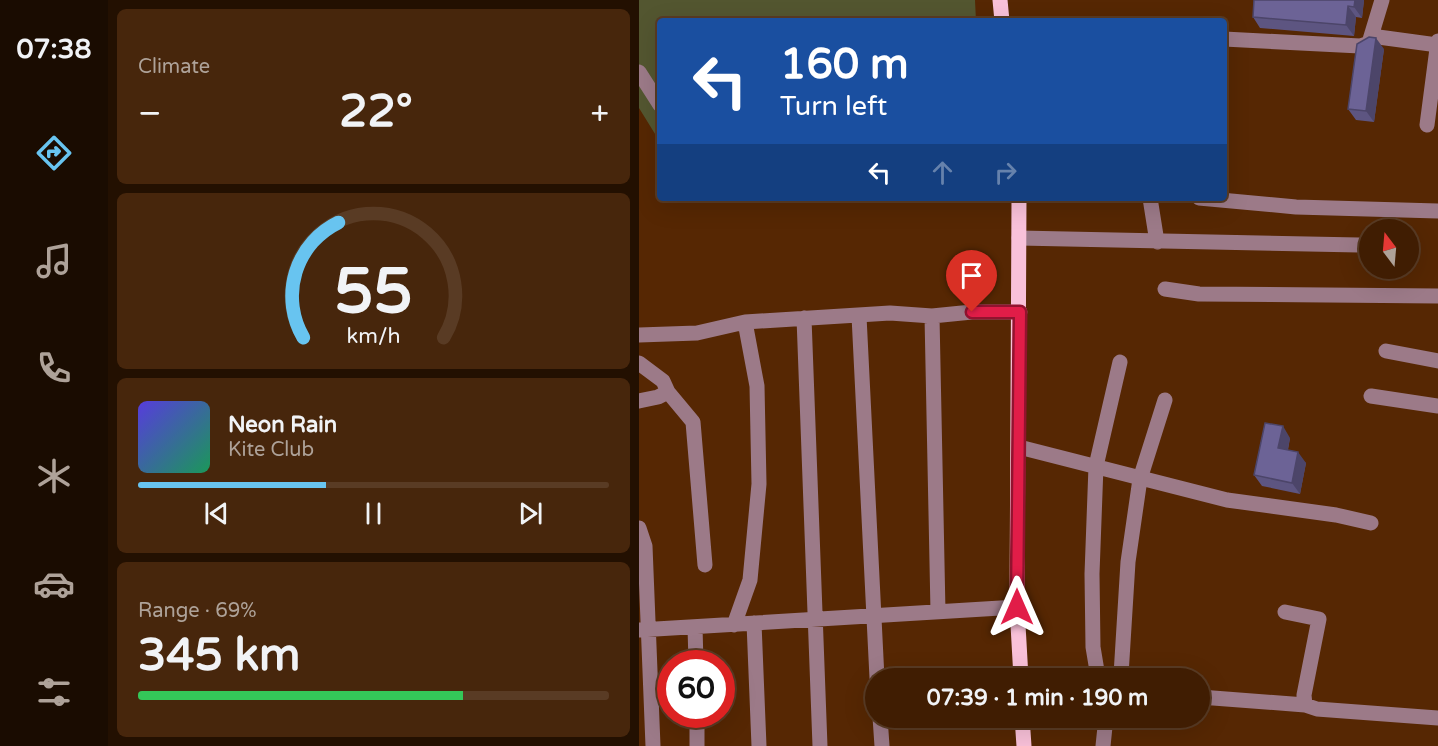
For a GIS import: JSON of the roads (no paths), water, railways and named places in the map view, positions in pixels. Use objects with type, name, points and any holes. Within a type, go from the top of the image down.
[{"type":"main road","points":[[1000,0],[1002,18]]},
{"type":"main road","points":[[1019,201],[1017,607],[1020,668]]},
{"type":"main road","points":[[1023,728],[1024,746]]},
{"type":"street","points":[[1227,39],[1361,46],[1368,43],[1381,0]]},
{"type":"street","points":[[1371,36],[1438,44],[1427,125]]},
{"type":"street","points":[[639,72],[657,100]]},
{"type":"street","points":[[1150,201],[1157,242]]},
{"type":"street","points":[[1227,201],[1296,207],[1438,211]]},
{"type":"street","points":[[1019,238],[1359,245]]},
{"type":"street","points":[[1165,289],[1199,294],[1438,296]]},
{"type":"street","points":[[639,335],[697,333],[745,322],[804,318],[890,313],[933,316],[972,312],[1020,312]]},
{"type":"street","points":[[859,316],[876,668]]},
{"type":"street","points":[[933,316],[939,612]]},
{"type":"street","points":[[804,318],[820,746]]},
{"type":"street","points":[[734,625],[750,580],[759,484],[757,386],[745,322]]},
{"type":"street","points":[[1386,351],[1438,361]]},
{"type":"street","points":[[1096,668],[1093,647],[1092,574],[1096,466],[1120,362]]},
{"type":"street","points":[[639,363],[663,381],[668,392],[693,422],[705,566]]},
{"type":"street","points":[[639,401],[658,397],[668,392]]},
{"type":"street","points":[[1371,396],[1438,406]]},
{"type":"street","points":[[1121,668],[1128,562],[1140,479],[1165,400]]},
{"type":"street","points":[[1019,447],[1227,500],[1336,514],[1371,523]]},
{"type":"street","points":[[639,528],[645,546],[644,630],[653,746]]},
{"type":"street","points":[[644,630],[1017,607]]},
{"type":"street","points":[[1285,612],[1319,619],[1304,695],[1305,705]]},
{"type":"street","points":[[754,623],[759,746]]},
{"type":"street","points":[[695,627],[696,650]]},
{"type":"street","points":[[1210,698],[1305,705],[1317,709],[1438,717]]},
{"type":"street","points":[[697,728],[697,746]]},
{"type":"street","points":[[881,728],[882,746]]},
{"type":"street","points":[[1103,746],[1105,728]]}]
